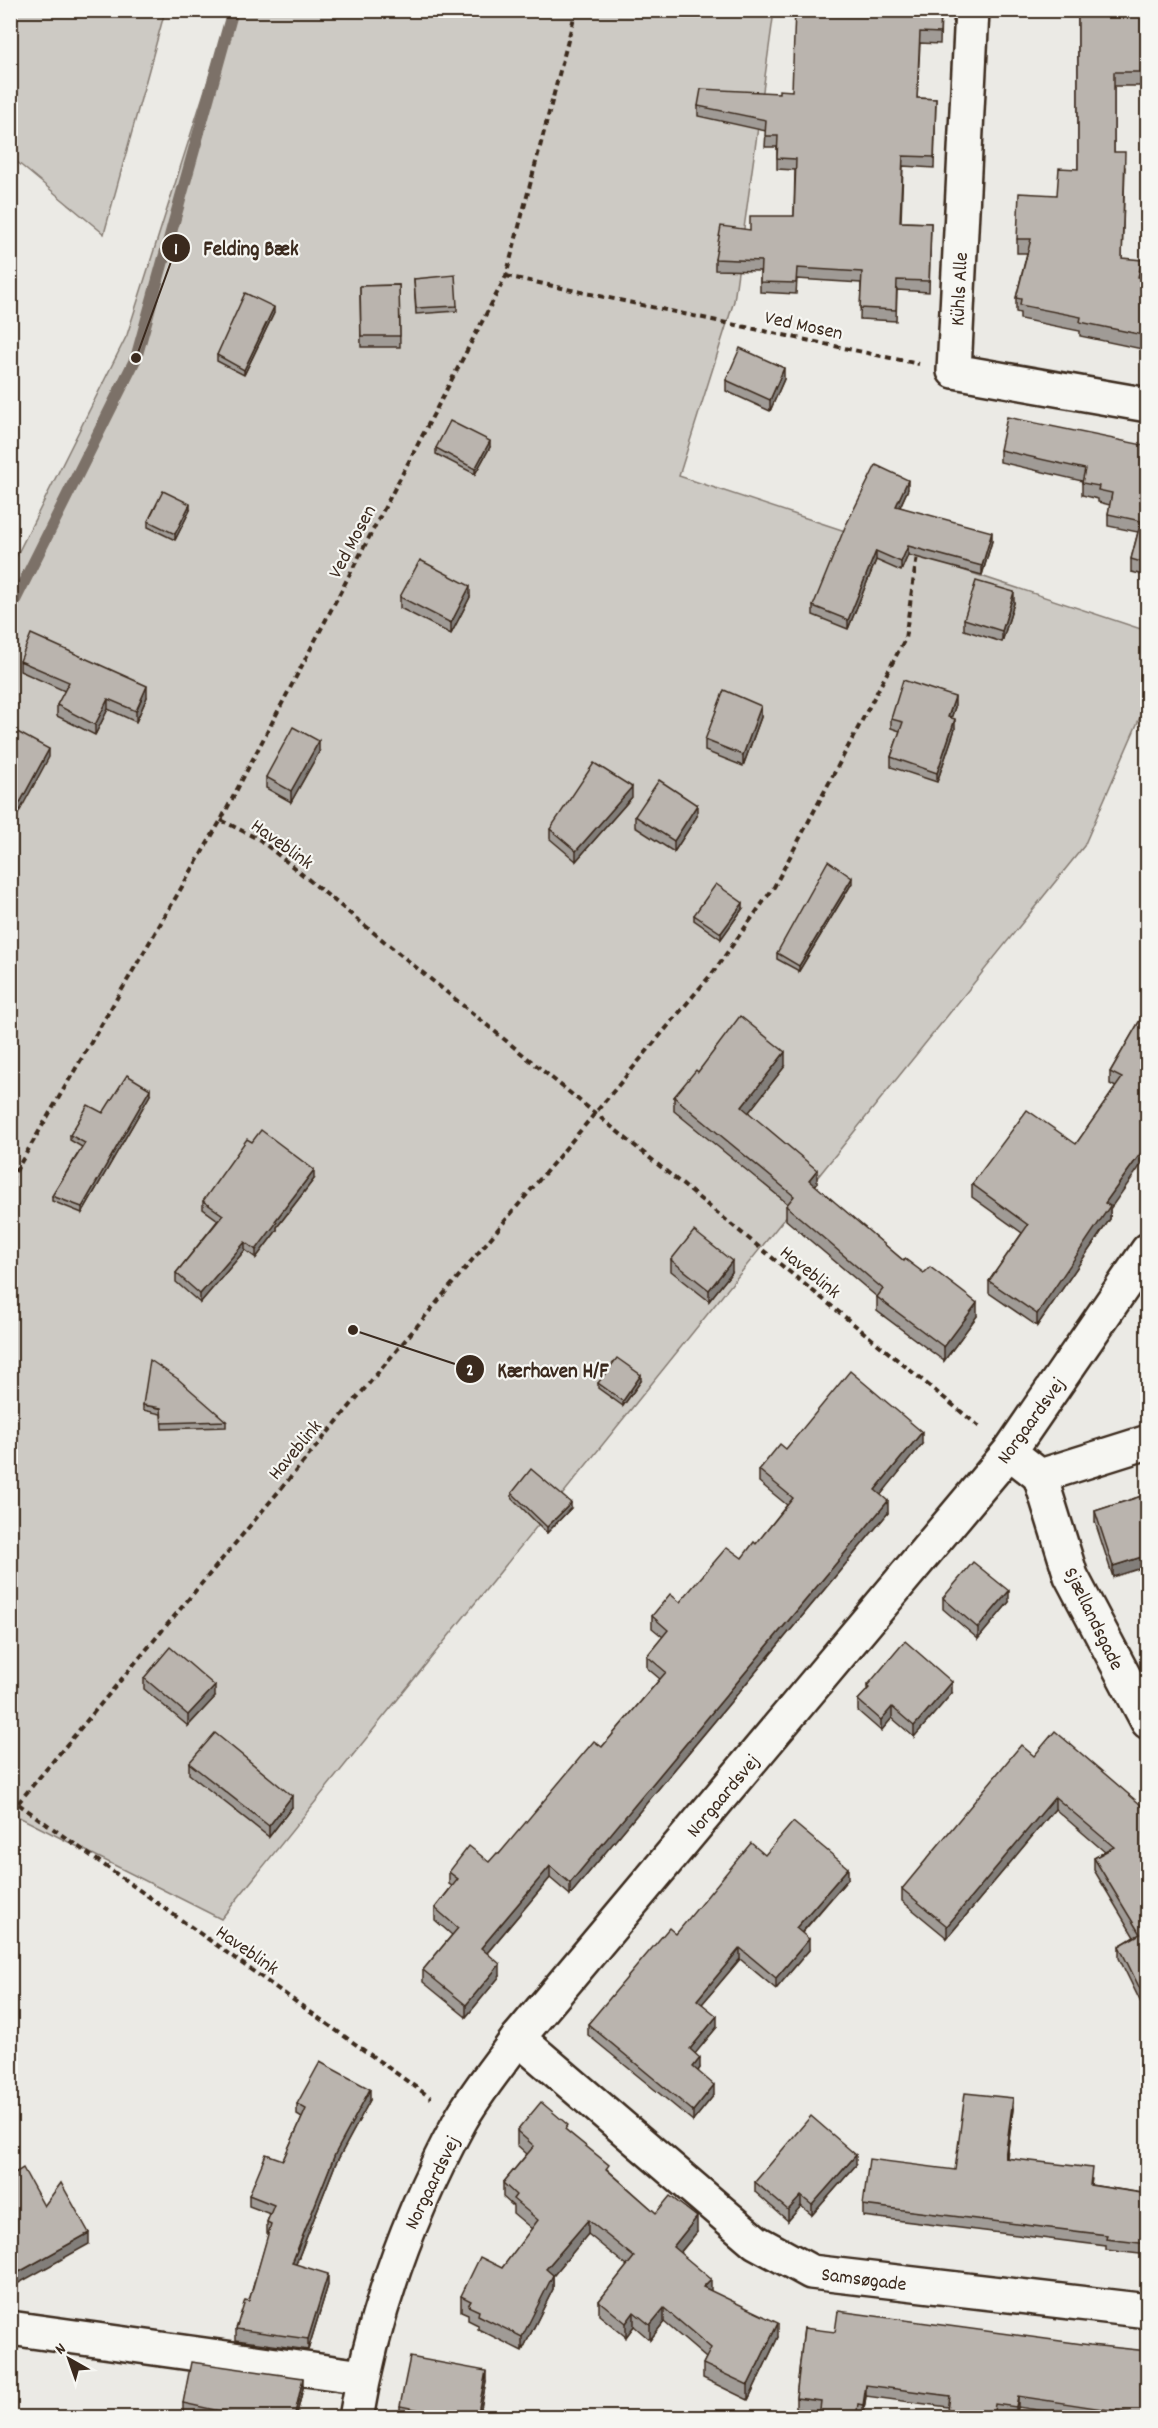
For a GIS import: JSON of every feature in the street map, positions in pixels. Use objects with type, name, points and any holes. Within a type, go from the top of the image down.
[{"type":"street","name":"Kühls Alle","points":[[954,371],[972,10]]},
{"type":"street","points":[[954,371],[1148,405]]},
{"type":"street","name":"Norgaardsvej","points":[[357,2418],[363,2377],[402,2242],[461,2119],[518,2038],[1010,1451],[1148,1250]]},
{"type":"street","points":[[1010,1451],[1040,1476],[1148,1442]]},
{"type":"street","name":"Sjællandsgade","points":[[1040,1476],[1071,1576],[1148,1722]]},
{"type":"street","name":"Samsøgade","points":[[518,2038],[756,2242],[811,2272],[1148,2311]]},
{"type":"street","points":[[10,2328],[363,2377]]},
{"type":"path","name":"Ved Mosen","points":[[221,820],[506,276],[576,10]]},
{"type":"path","name":"Ved Mosen","points":[[506,276],[954,371]]},
{"type":"path","name":"Haveblink","points":[[18,1803],[714,971],[774,887],[905,639],[918,550]]},
{"type":"path","name":"Haveblink","points":[[10,1181],[221,820],[260,840],[1010,1451]]},
{"type":"path","name":"Haveblink","points":[[10,1798],[461,2119]]},
{"type":"shaded area","points":[[10,11],[165,11],[104,234],[11,157]]},
{"type":"shaded area","points":[[230,11],[774,11],[734,301],[679,476],[1147,631],[1147,701],[1084,846],[221,1919],[11,1813],[10,569],[127,335]]},
{"type":"building","points":[[795,10],[941,10],[940,33],[920,32],[917,98],[936,99],[934,157],[903,156],[900,222],[931,223],[929,281],[897,280],[896,310],[860,308],[862,272],[797,268],[796,283],[760,282],[761,261],[715,259],[721,226],[750,230],[750,216],[794,216],[796,159],[777,158],[778,136],[765,136],[766,120],[698,106],[701,89],[779,93],[779,90],[792,91]]},
{"type":"building","points":[[1078,10],[1148,10],[1148,72],[1114,72],[1114,152],[1125,152],[1122,258],[1142,260],[1138,277],[1148,279],[1148,336],[1080,322],[1081,317],[1020,305],[1021,299],[1016,298],[1031,239],[1017,239],[1019,193],[1057,195],[1059,168],[1078,169]]},
{"type":"building","points":[[455,275],[457,306],[416,308],[414,279]]},
{"type":"building","points":[[399,285],[400,336],[361,336],[360,286]]},
{"type":"building","points":[[245,293],[274,307],[244,370],[217,355]]},
{"type":"building","points":[[740,348],[784,368],[770,400],[726,380]]},
{"type":"building","points":[[1007,417],[1148,446],[1148,564],[1131,559],[1141,521],[1108,514],[1112,493],[1098,490],[1099,486],[1082,483],[1085,469],[1000,450]]},
{"type":"building","points":[[450,421],[490,441],[475,469],[436,448]]},
{"type":"building","points":[[876,465],[908,480],[896,506],[992,532],[982,566],[908,546],[901,562],[876,551],[848,620],[813,606],[845,527]]},
{"type":"building","points":[[163,491],[190,504],[175,534],[148,521]]},
{"type":"building","points":[[420,560],[470,586],[451,623],[400,597]]},
{"type":"building","points":[[976,581],[1014,592],[1002,631],[964,619]]},
{"type":"building","points":[[31,634],[147,686],[136,711],[108,699],[95,725],[57,705],[69,682],[20,661]]},
{"type":"building","points":[[903,680],[955,697],[948,717],[955,719],[937,773],[891,757],[903,722],[891,719]]},
{"type":"building","points":[[724,690],[761,706],[743,755],[705,740]]},
{"type":"building","points":[[293,727],[319,741],[291,791],[266,777]]},
{"type":"building","points":[[10,728],[49,749],[10,821]]},
{"type":"building","points":[[594,763],[632,787],[576,851],[550,829]]},
{"type":"building","points":[[659,780],[697,805],[674,841],[635,816]]},
{"type":"building","points":[[828,861],[852,878],[799,966],[777,953]]},
{"type":"building","points":[[716,884],[743,903],[721,933],[694,915]]},
{"type":"building","points":[[1148,1003],[1148,1143],[1105,1203],[1110,1206],[1037,1314],[989,1281],[1028,1225],[972,1184],[1027,1110],[1076,1144],[1122,1078],[1110,1072]]},
{"type":"building","points":[[740,1016],[785,1052],[742,1107],[817,1170],[809,1180],[904,1261],[905,1259],[924,1273],[930,1267],[977,1303],[944,1347],[877,1297],[883,1289],[786,1206],[794,1196],[674,1097],[696,1070],[698,1072]]},
{"type":"building","points":[[127,1075],[150,1089],[82,1207],[52,1196],[85,1143],[70,1135],[88,1105],[103,1113]]},
{"type":"building","points":[[261,1130],[314,1170],[256,1250],[245,1242],[200,1294],[176,1273],[223,1215],[203,1201],[247,1139],[252,1142]]},
{"type":"building","points":[[694,1231],[732,1261],[709,1290],[671,1260]]},
{"type":"building","points":[[617,1358],[641,1375],[623,1401],[598,1383]]},
{"type":"building","points":[[150,1360],[178,1379],[226,1421],[162,1423],[161,1408],[143,1405]]},
{"type":"building","points":[[850,1371],[922,1432],[875,1490],[888,1501],[570,1883],[550,1866],[481,1948],[500,1964],[466,2005],[423,1970],[458,1928],[435,1908],[458,1879],[449,1872],[469,1846],[489,1862],[497,1853],[499,1854],[594,1741],[602,1747],[666,1672],[647,1656],[668,1630],[652,1616],[670,1594],[680,1602],[727,1547],[742,1558],[754,1542],[756,1544],[793,1498],[759,1470],[780,1444],[786,1449]]},
{"type":"building","points":[[531,1469],[571,1503],[547,1527],[512,1493]]},
{"type":"building","points":[[1148,1494],[1148,1555],[1113,1566],[1095,1511]]},
{"type":"building","points":[[973,1562],[1009,1591],[978,1628],[943,1598]]},
{"type":"building","points":[[905,1641],[952,1682],[914,1726],[892,1707],[881,1720],[858,1700]]},
{"type":"building","points":[[170,1647],[215,1686],[188,1715],[144,1678]]},
{"type":"building","points":[[1055,1731],[1148,1811],[1148,2005],[1119,1946],[1140,1934],[1094,1858],[1114,1847],[1055,1797],[947,1926],[902,1889],[1021,1745],[1034,1756]]},
{"type":"building","points":[[215,1733],[292,1796],[269,1826],[189,1763]]},
{"type":"building","points":[[793,1822],[848,1868],[796,1928],[809,1939],[776,1978],[740,1948],[697,2000],[717,2016],[690,2049],[700,2058],[693,2067],[714,2085],[693,2111],[588,2024],[669,1928],[676,1934],[751,1843],[765,1855]]},
{"type":"building","points":[[10,1887],[15,1891],[10,1897]]},
{"type":"building","points":[[320,2062],[370,2089],[335,2154],[292,2263],[328,2274],[308,2339],[236,2329],[245,2300],[249,2301],[271,2224],[267,2222],[274,2205],[249,2195],[266,2154],[283,2160],[306,2109],[297,2104]]},
{"type":"building","points":[[965,2093],[1013,2098],[1005,2158],[1092,2168],[1090,2185],[1148,2194],[1148,2244],[1106,2239],[1107,2235],[863,2205],[869,2159],[955,2170]]},
{"type":"building","points":[[541,2102],[568,2125],[565,2129],[609,2165],[606,2169],[656,2213],[670,2196],[697,2217],[673,2247],[711,2279],[703,2287],[778,2323],[748,2385],[703,2364],[711,2348],[664,2308],[650,2325],[634,2312],[626,2323],[599,2301],[634,2257],[588,2220],[546,2269],[553,2275],[522,2337],[478,2315],[479,2311],[468,2306],[471,2301],[461,2296],[480,2257],[502,2268],[538,2220],[513,2199],[516,2195],[503,2183],[534,2146],[517,2131]]},
{"type":"building","points":[[811,2116],[856,2155],[812,2205],[801,2196],[788,2210],[755,2182]]},
{"type":"building","points":[[23,2168],[44,2206],[61,2183],[89,2233],[10,2277],[10,2176]]},
{"type":"building","points":[[838,2311],[1148,2351],[1148,2418],[1128,2418],[1129,2413],[1018,2396],[1016,2407],[995,2404],[993,2418],[947,2418],[950,2396],[866,2385],[863,2405],[858,2404],[856,2418],[819,2418],[821,2401],[796,2398],[804,2328],[835,2332]]},
{"type":"building","points":[[410,2357],[486,2371],[477,2418],[436,2418],[436,2413],[400,2406]]},
{"type":"building","points":[[191,2362],[303,2378],[294,2418],[251,2418],[183,2403]]},
{"type":"waterway","points":[[10,610],[136,358],[233,10]]},
{"type":"place","name":"Felding Bæk","points":[[136,358]]},
{"type":"place","name":"Kærhaven H/F","points":[[353,1330]]}]
